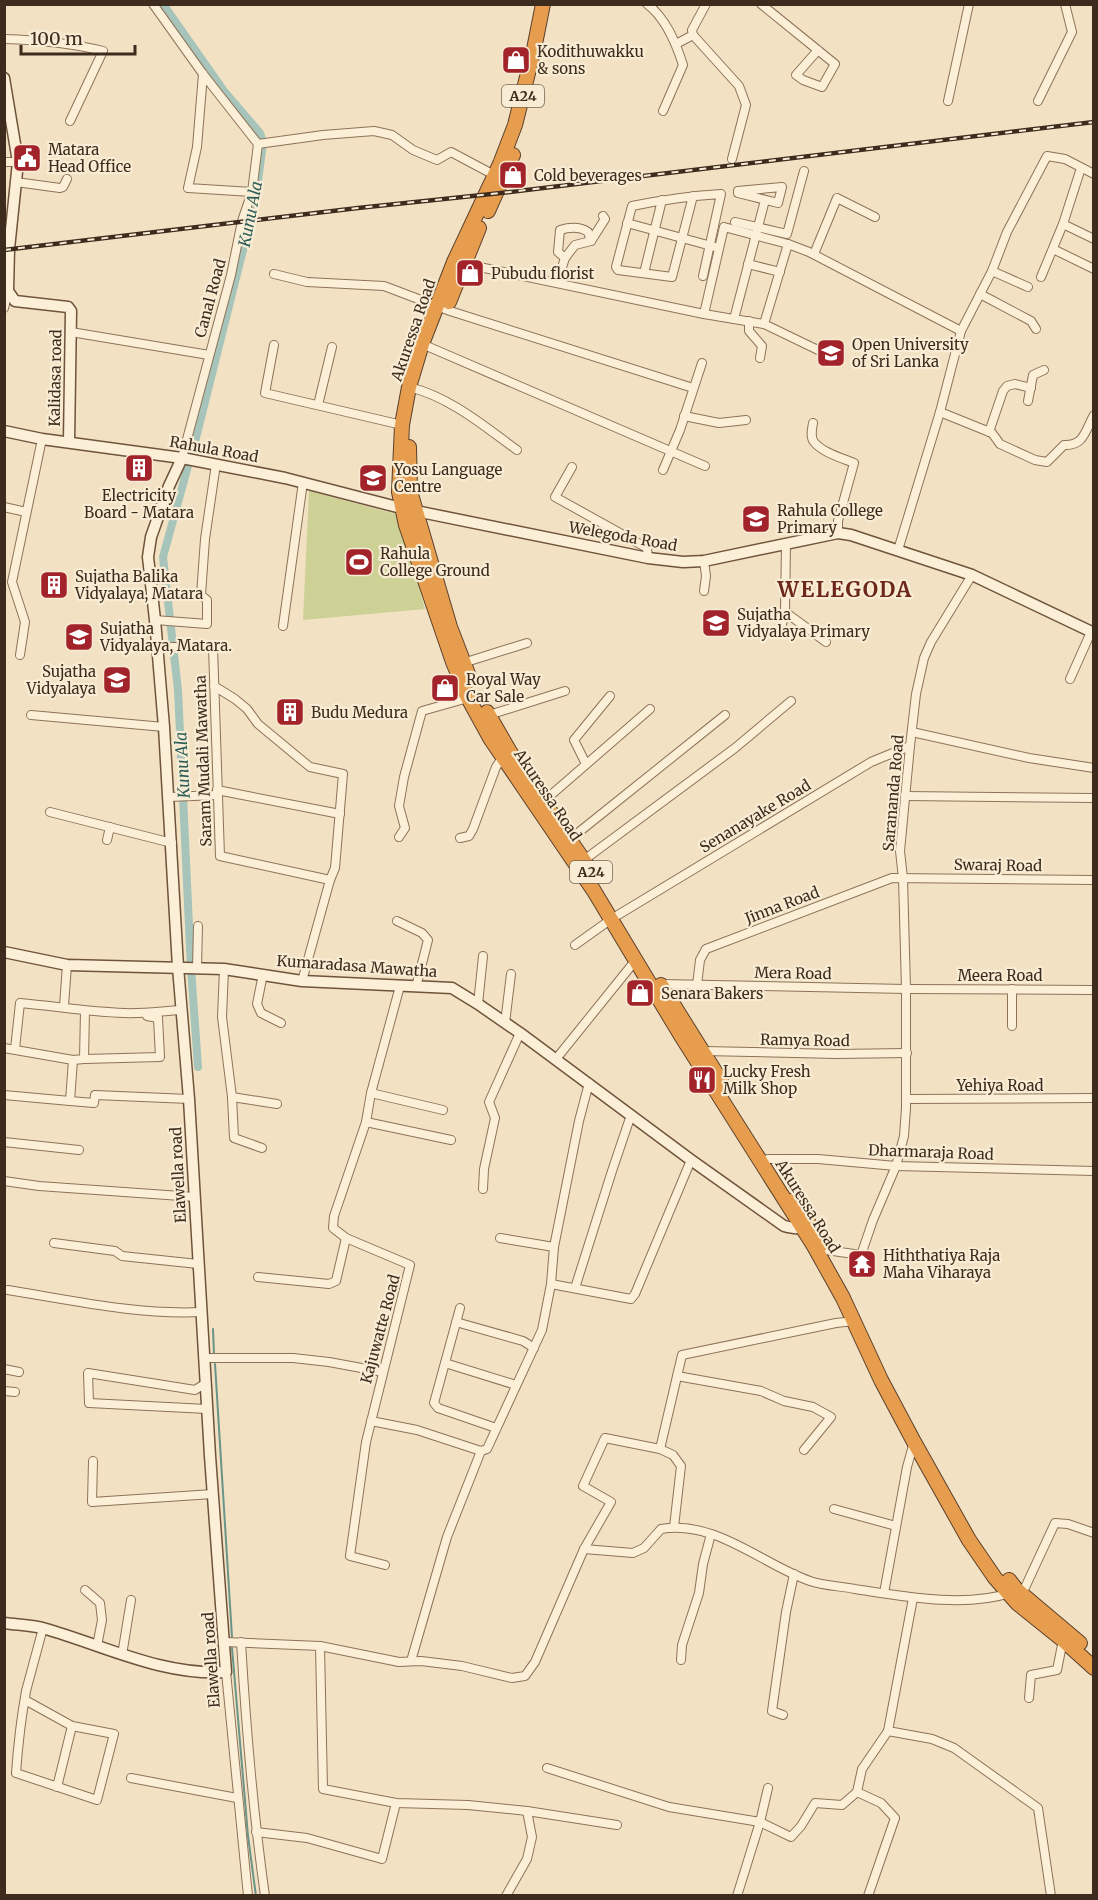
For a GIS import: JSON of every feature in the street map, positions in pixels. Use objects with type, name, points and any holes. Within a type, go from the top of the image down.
[{"type":"highway","name":"Akuressa Road","points":[[442,308],[465,237],[499,177],[520,111],[543,4]]},
{"type":"highway","name":"Akuressa Road","points":[[550,4],[527,113],[465,264],[442,308],[426,346],[402,425],[401,508],[441,630],[468,698],[502,758],[556,828],[594,891],[614,917],[805,1225],[826,1250],[851,1294],[914,1442],[969,1540],[995,1578],[1068,1632],[1094,1656]]},
{"type":"highway","name":"Akuressa Road","points":[[413,388],[409,452],[410,491],[450,627],[477,696],[510,752],[544,801],[556,828],[569,840],[584,860],[635,961],[702,1051],[768,1160],[805,1225],[885,1378],[980,1539],[1027,1612],[1094,1668]]},
{"type":"street","points":[[153,4],[203,74],[258,144],[374,131],[392,135],[413,150],[437,160],[451,152],[499,177]]},
{"type":"street","points":[[647,4],[660,16],[676,44],[683,65],[663,111]]},
{"type":"street","points":[[706,4],[692,30],[693,35],[739,86],[746,105],[732,159]]},
{"type":"street","points":[[761,4],[818,50],[835,64],[822,87],[802,80],[796,75],[818,50]]},
{"type":"street","points":[[948,101],[969,4]]},
{"type":"street","points":[[1038,101],[1072,32],[1065,4]]},
{"type":"street","points":[[676,44],[693,35]]},
{"type":"street","points":[[4,39],[81,45],[103,51],[70,122]]},
{"type":"street","points":[[203,74],[197,147],[188,188],[252,192]]},
{"type":"street","points":[[4,78],[18,162],[7,242],[8,291],[7,304],[4,308]]},
{"type":"street","name":"Canal Road","points":[[182,458],[231,275],[242,222],[252,192],[258,144]]},
{"type":"street","points":[[898,550],[962,331],[992,271],[1007,232],[1047,156],[1065,159],[1094,174]]},
{"type":"street","points":[[4,162],[18,162]]},
{"type":"street","points":[[1041,277],[1063,224],[1081,168]]},
{"type":"street","points":[[703,276],[724,228],[787,234],[804,171]]},
{"type":"street","points":[[16,182],[60,188],[67,179]]},
{"type":"street","points":[[782,187],[778,203],[765,200],[738,193],[738,191],[782,187]]},
{"type":"street","points":[[693,196],[672,277],[616,269],[632,206],[662,200],[693,196],[721,194],[704,314]]},
{"type":"street","points":[[814,254],[837,198],[875,217]]},
{"type":"street","points":[[644,273],[662,200]]},
{"type":"street","points":[[734,319],[765,200]]},
{"type":"street","points":[[557,283],[565,258],[575,245],[591,242],[605,219],[603,216]]},
{"type":"street","points":[[735,222],[814,254],[962,331]]},
{"type":"street","points":[[627,223],[715,247]]},
{"type":"street","points":[[1063,224],[1094,239]]},
{"type":"street","points":[[565,258],[557,248],[560,230],[571,227],[583,229],[588,232],[591,242]]},
{"type":"street","points":[[764,324],[788,244]]},
{"type":"street","points":[[1053,249],[1094,269]]},
{"type":"street","points":[[465,264],[704,314],[764,324],[818,350]]},
{"type":"street","points":[[748,264],[780,272]]},
{"type":"street","points":[[992,271],[1028,287]]},
{"type":"street","points":[[274,274],[307,282],[384,286],[442,308],[693,388]]},
{"type":"street","name":"Kalidasa road","points":[[8,291],[15,301],[68,307],[71,311],[69,442]]},
{"type":"street","points":[[980,294],[1031,321],[1036,329]]},
{"type":"street","points":[[748,321],[749,331],[762,346],[760,358]]},
{"type":"street","points":[[71,332],[209,355]]},
{"type":"street","points":[[274,345],[265,393],[402,425]]},
{"type":"street","points":[[426,346],[705,466]]},
{"type":"street","points":[[318,405],[332,347]]},
{"type":"street","points":[[663,470],[702,363]]},
{"type":"street","points":[[1028,401],[1033,375],[1044,370]]},
{"type":"street","points":[[989,432],[1007,386],[1015,384],[1031,388]]},
{"type":"street","points":[[413,388],[463,411],[517,450]]},
{"type":"street","points":[[940,412],[992,432],[1000,444],[1035,460],[1047,462],[1064,445],[1073,446],[1079,442],[1094,415]]},
{"type":"street","points":[[684,416],[719,423],[746,420]]},
{"type":"street","points":[[813,423],[814,442],[828,452],[854,463],[838,521],[838,533]]},
{"type":"street","name":"Rahula Road","points":[[4,431],[42,439],[216,464],[303,482],[416,511]]},
{"type":"street","points":[[20,655],[25,622],[12,582],[42,439]]},
{"type":"street","name":"Elawella road","points":[[182,458],[169,486],[151,537],[148,557],[156,620],[169,797],[178,968],[189,1099],[207,1409],[226,1672],[248,1896]]},
{"type":"street","points":[[156,620],[207,624],[207,600],[201,596],[205,539],[216,464]]},
{"type":"street","points":[[572,467],[555,497],[647,548],[648,558]]},
{"type":"street","points":[[283,626],[303,482]]},
{"type":"street","points":[[4,507],[26,512]]},
{"type":"street","name":"Welegoda Road","points":[[416,511],[648,558],[683,562],[704,561],[838,533],[851,535],[972,575],[1092,633]]},
{"type":"street","points":[[781,628],[785,612],[786,543]]},
{"type":"street","points":[[704,561],[706,576],[704,591]]},
{"type":"street","name":"Sarananda Road","points":[[826,1250],[861,1255],[896,1166],[904,1136],[907,1053],[903,878],[900,851],[916,694],[924,657],[931,642],[972,575]]},
{"type":"street","points":[[785,612],[826,642]]},
{"type":"street","points":[[1070,679],[1092,633]]},
{"type":"street","points":[[463,663],[526,642]]},
{"type":"street","name":"Saram Mudali Mawatha","points":[[158,648],[213,648],[220,856],[330,880]]},
{"type":"street","points":[[214,686],[247,709],[258,724],[310,767],[343,774],[335,868],[302,981]]},
{"type":"street","points":[[489,716],[565,691]]},
{"type":"street","points":[[586,764],[574,740],[610,696]]},
{"type":"street","points":[[399,837],[405,828],[399,806],[404,777],[422,711],[468,698]]},
{"type":"street","points":[[584,860],[735,748],[791,701]]},
{"type":"street","points":[[544,801],[650,709]]},
{"type":"street","points":[[31,715],[164,727]]},
{"type":"street","points":[[569,840],[725,715]]},
{"type":"street","points":[[912,732],[1029,758],[1094,768]]},
{"type":"street","name":"Senanayake Road","points":[[575,945],[614,917],[871,762],[910,746]]},
{"type":"street","points":[[460,838],[469,836],[473,829],[496,767],[502,758]]},
{"type":"street","points":[[169,797],[217,793],[340,813]]},
{"type":"street","points":[[905,796],[1094,798]]},
{"type":"street","points":[[50,812],[172,843]]},
{"type":"street","points":[[107,840],[110,827]]},
{"type":"street","name":"Jinna Road","points":[[698,985],[700,960],[706,949],[892,878],[903,878]]},
{"type":"street","name":"Swaraj Road","points":[[903,878],[1094,880]]},
{"type":"street","points":[[397,921],[422,933],[428,940],[416,987]]},
{"type":"street","points":[[197,968],[198,926]]},
{"type":"street","name":"Kumaradasa Mawatha","points":[[4,952],[67,965],[224,969],[302,981],[452,988],[590,1083],[691,1160],[784,1226],[793,1228],[805,1225]]},
{"type":"street","points":[[478,1004],[483,956]]},
{"type":"street","points":[[556,1059],[635,961]]},
{"type":"street","points":[[64,1006],[67,965]]},
{"type":"street","points":[[224,969],[222,1017],[232,1097],[234,1138],[262,1148]]},
{"type":"street","points":[[263,974],[257,1004],[261,1013],[281,1023]]},
{"type":"street","points":[[505,1023],[512,974]]},
{"type":"street","name":"Mera Road","points":[[659,991],[679,984],[906,989]]},
{"type":"street","points":[[258,1277],[329,1284],[336,1281],[346,1238],[333,1228],[334,1216],[366,1122],[371,1093],[400,986]]},
{"type":"street","name":"Meera Road","points":[[906,989],[1094,990]]},
{"type":"street","points":[[1012,989],[1012,1026]]},
{"type":"street","points":[[15,1049],[20,1003],[64,1006],[85,1011],[127,1013],[181,1010]]},
{"type":"street","points":[[84,1059],[85,1011]]},
{"type":"street","points":[[4,1048],[73,1060],[160,1057],[158,1018],[147,1016],[146,1012]]},
{"type":"street","points":[[483,1189],[484,1169],[495,1118],[489,1102],[520,1033]]},
{"type":"street","name":"Ramya Road","points":[[702,1051],[907,1053]]},
{"type":"street","points":[[69,1101],[73,1060]]},
{"type":"street","points":[[371,1421],[417,1430],[481,1451],[487,1449],[542,1330],[579,1120],[590,1083]]},
{"type":"street","points":[[371,1093],[443,1110]]},
{"type":"street","points":[[4,1095],[94,1103],[95,1095],[189,1099]]},
{"type":"street","points":[[232,1097],[278,1104]]},
{"type":"street","name":"Yehiya Road","points":[[906,1099],[1094,1098]]},
{"type":"street","points":[[575,1288],[631,1115]]},
{"type":"street","points":[[366,1122],[451,1140]]},
{"type":"street","points":[[4,1142],[79,1150]]},
{"type":"street","name":"Dharmaraja Road","points":[[768,1160],[818,1159],[896,1166],[1094,1171]]},
{"type":"street","points":[[551,1284],[631,1299],[691,1160]]},
{"type":"street","points":[[4,1181],[39,1186],[195,1197]]},
{"type":"street","name":"Kajuwatte Road","points":[[346,1238],[410,1265],[366,1442],[350,1556],[385,1565]]},
{"type":"street","points":[[500,1238],[555,1247]]},
{"type":"street","points":[[54,1244],[115,1251],[122,1256],[198,1264]]},
{"type":"street","points":[[8,1290],[143,1311],[201,1312]]},
{"type":"street","points":[[460,1308],[434,1403],[438,1408],[496,1428]]},
{"type":"street","points":[[660,1449],[682,1355],[854,1321]]},
{"type":"street","points":[[456,1322],[523,1341],[534,1347]]},
{"type":"street","points":[[204,1358],[293,1358],[383,1372]]},
{"type":"street","points":[[445,1364],[516,1385]]},
{"type":"street","points":[[4,1369],[20,1372]]},
{"type":"street","points":[[206,1383],[195,1390],[88,1373],[89,1403],[207,1409]]},
{"type":"street","points":[[677,1376],[761,1391],[784,1401],[813,1407],[831,1417],[804,1450]]},
{"type":"street","points":[[4,1391],[15,1392]]},
{"type":"street","points":[[224,1642],[320,1646],[399,1662],[422,1661],[462,1666],[512,1678],[525,1676],[535,1662],[584,1549],[611,1502],[583,1486],[605,1438],[660,1449],[673,1455],[681,1466],[674,1527]]},
{"type":"street","points":[[884,1593],[907,1467],[914,1442]]},
{"type":"street","points":[[411,1662],[447,1537],[481,1451]]},
{"type":"street","points":[[93,1461],[92,1502],[213,1494]]},
{"type":"street","points":[[834,1509],[896,1526]]},
{"type":"street","points":[[584,1549],[633,1553],[644,1548],[662,1529],[687,1527],[711,1534],[812,1582],[913,1598],[986,1598],[1016,1592],[1055,1523],[1068,1524],[1094,1533]]},
{"type":"street","points":[[681,1660],[682,1645],[699,1593],[703,1564],[711,1534]]},
{"type":"street","points":[[783,1715],[772,1711],[786,1612],[794,1574]]},
{"type":"street","points":[[86,1590],[100,1603],[102,1620],[97,1646]]},
{"type":"street","points":[[547,1768],[669,1807],[760,1822],[791,1837],[801,1826],[814,1803],[842,1805],[857,1792],[862,1769],[888,1731],[913,1598]]},
{"type":"street","points":[[122,1655],[131,1600]]},
{"type":"street","points":[[4,1623],[43,1628],[159,1666],[215,1673],[226,1672]]},
{"type":"street","points":[[25,1700],[72,1726],[114,1734],[97,1800],[16,1773],[18,1732],[25,1700],[43,1628]]},
{"type":"street","points":[[1029,1698],[1031,1675],[1057,1670],[1063,1640]]},
{"type":"street","points":[[241,1642],[256,1832],[265,1896]]},
{"type":"street","points":[[320,1646],[323,1789],[396,1803],[468,1805],[617,1825]]},
{"type":"street","points":[[57,1787],[72,1726]]},
{"type":"street","points":[[888,1731],[932,1739],[954,1748],[1038,1808],[1051,1896]]},
{"type":"street","points":[[131,1778],[237,1798]]},
{"type":"street","points":[[737,1896],[768,1788]]},
{"type":"street","points":[[857,1792],[881,1803],[895,1818],[868,1896]]},
{"type":"street","points":[[256,1832],[307,1838],[382,1859],[396,1803]]},
{"type":"street","points":[[506,1896],[527,1859],[531,1837],[526,1811]]},
{"type":"green space","name":"Rahula College Ground","points":[[309,491],[399,515],[425,609],[303,620]]},
{"type":"waterway","name":"Kunu Ala","points":[[163,4],[224,91],[260,133],[263,143],[247,234],[193,450]]},
{"type":"waterway","name":"Kunu Ala","points":[[188,466],[163,557],[178,690],[198,1067]]},
{"type":"waterway","points":[[213,1329],[214,1354]]},
{"type":"waterway","points":[[215,1364],[232,1637]]},
{"type":"waterway","points":[[232,1648],[248,1836],[256,1896]]},
{"type":"railway","points":[[4,250],[1094,122]]},
{"type":"place","name":"Kodithuwakku & sons","points":[[516,60]]},
{"type":"place","name":"Matara Head Office","points":[[27,158]]},
{"type":"place","name":"Cold beverages","points":[[513,175]]},
{"type":"place","name":"Pubudu florist","points":[[470,273]]},
{"type":"place","name":"Open University of Sri Lanka","points":[[831,353]]},
{"type":"place","name":"Electricity Board - Matara","points":[[139,468]]},
{"type":"place","name":"Yosu Language Centre","points":[[373,478]]},
{"type":"place","name":"Rahula College Primary","points":[[756,519]]},
{"type":"place","name":"Rahula College Ground","points":[[359,562]]},
{"type":"place","name":"Sujatha Balika Vidyalaya, Matara","points":[[54,585]]},
{"type":"place","name":"Sujatha Vidyalaya Primary","points":[[716,623]]},
{"type":"place","name":"Sujatha Vidyalaya, Matara.","points":[[79,637]]},
{"type":"place","name":"Sujatha Vidyalaya","points":[[117,680]]},
{"type":"place","name":"Royal Way Car Sale","points":[[445,688]]},
{"type":"place","name":"Budu Medura","points":[[290,712]]},
{"type":"place","name":"Senara Bakers","points":[[640,993]]},
{"type":"place","name":"Lucky Fresh Milk Shop","points":[[702,1080]]},
{"type":"place","name":"Hiththatiya Raja Maha Viharaya","points":[[862,1264]]},
{"type":"district","name":"WELEGODA","points":[[845,589]]}]
